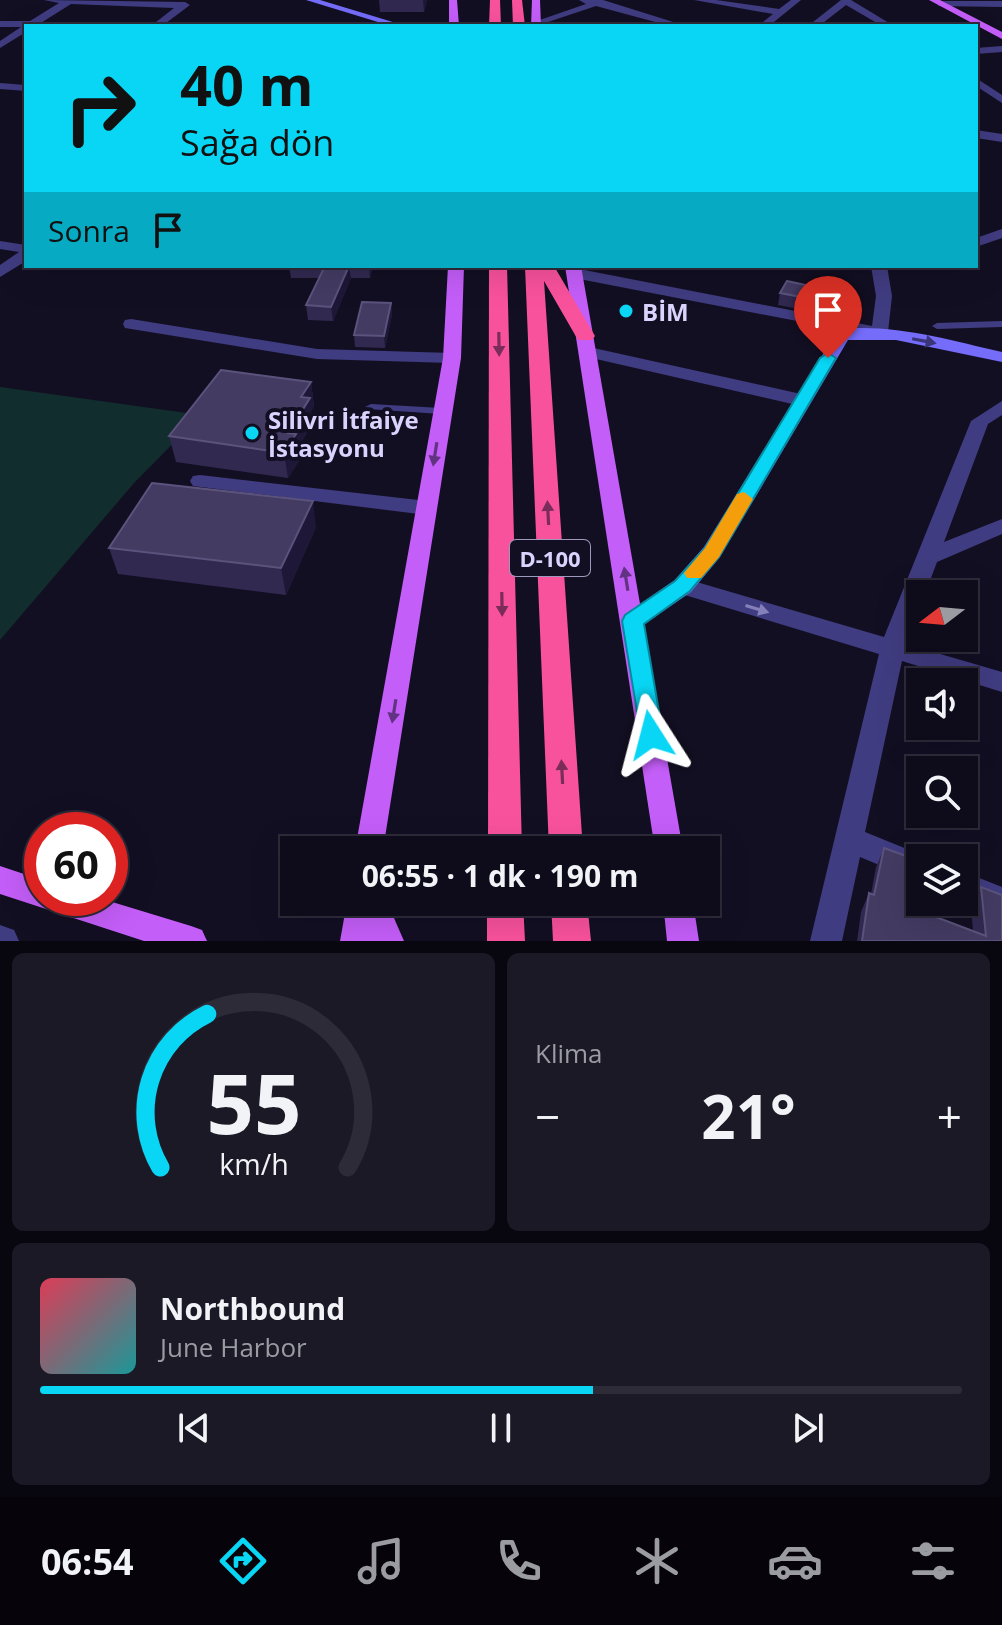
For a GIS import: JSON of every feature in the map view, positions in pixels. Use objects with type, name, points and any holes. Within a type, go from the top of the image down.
[{"type":"highway","points":[[495,0],[495,24]]},
{"type":"highway","points":[[517,0],[519,24]]},
{"type":"highway","name":"D-100","points":[[498,268],[505,836]]},
{"type":"highway","name":"D-100","points":[[534,268],[565,836]]},
{"type":"highway","points":[[546,268],[587,344]]},
{"type":"main road","points":[[310,0],[394,24]]},
{"type":"main road","points":[[453,0],[454,24]]},
{"type":"main road","points":[[536,0],[536,24]]},
{"type":"main road","points":[[917,0],[965,24]]},
{"type":"main road","points":[[937,2],[1002,36]]},
{"type":"main road","points":[[978,30],[1002,47]]},
{"type":"main road","points":[[371,836],[452,358],[456,268]]},
{"type":"main road","points":[[573,270],[667,836]]},
{"type":"main road","points":[[632,621],[683,586],[712,552],[801,400],[842,337],[852,331],[880,332],[1002,357]]},
{"type":"main road","points":[[0,880],[24,888]]},
{"type":"main road","points":[[111,916],[191,941]]},
{"type":"main road","points":[[356,941],[360,916]]},
{"type":"main road","points":[[378,916],[388,941]]},
{"type":"main road","points":[[669,941],[675,916]]},
{"type":"main road","points":[[680,916],[683,941]]},
{"type":"street","points":[[48,0],[188,3]]},
{"type":"street","points":[[583,0],[603,1],[675,24]]},
{"type":"street","points":[[698,0],[779,12]]},
{"type":"street","points":[[765,24],[797,0]]},
{"type":"street","points":[[32,24],[69,1]]},
{"type":"street","points":[[539,24],[603,1]]},
{"type":"street","points":[[816,24],[847,1],[886,24]]},
{"type":"street","points":[[937,2],[997,4],[1002,11]]},
{"type":"street","points":[[159,24],[188,3]]},
{"type":"street","points":[[0,24],[24,26]]},
{"type":"street","points":[[0,47],[24,30]]},
{"type":"street","points":[[0,47],[13,49]]},
{"type":"street","points":[[978,51],[1002,47]]},
{"type":"street","points":[[978,82],[1002,100]]},
{"type":"street","points":[[0,86],[24,88]]},
{"type":"street","points":[[978,134],[1002,138]]},
{"type":"street","points":[[978,242],[1002,233]]},
{"type":"street","points":[[0,245],[24,251]]},
{"type":"street","points":[[0,272],[24,254]]},
{"type":"street","points":[[573,270],[880,332],[884,296],[879,268]]},
{"type":"street","points":[[131,324],[317,354],[452,358]]},
{"type":"street","points":[[587,344],[801,400]]},
{"type":"street","points":[[826,941],[892,649],[980,421],[1002,407]]},
{"type":"street","points":[[200,481],[427,508]]},
{"type":"street","points":[[930,556],[999,532]]},
{"type":"street","points":[[683,586],[1002,682]]},
{"type":"street","points":[[849,839],[906,862]]},
{"type":"street","points":[[978,892],[1002,901]]},
{"type":"lane","points":[[937,326],[1002,324]]},
{"type":"lane","points":[[371,407],[441,411]]},
{"type":"green space","points":[[0,387],[201,415],[134,483],[0,640]]},
{"type":"building","points":[[324,268],[348,268],[331,307],[306,305]]},
{"type":"building","points":[[787,281],[833,291],[828,302],[780,293]]},
{"type":"building","points":[[362,302],[391,303],[384,336],[354,335]]},
{"type":"building","points":[[221,370],[311,382],[301,397],[310,398],[288,433],[296,434],[284,453],[169,436]]},
{"type":"building","points":[[152,483],[313,501],[281,568],[109,548]]},
{"type":"building","points":[[884,848],[906,856],[906,916],[933,916],[986,936],[981,887],[1002,895],[1002,941],[862,941],[869,893],[874,895]]},
{"type":"slow traffic","points":[[694,573],[712,552],[744,499]]},
{"type":"place","name":"BİM","points":[[626,311]]},
{"type":"place","name":"Silivri İtfaiye İstasyonu","points":[[252,433]]},
{"type":"route","points":[[651,735],[632,621],[683,586],[712,552],[828,358]]}]
